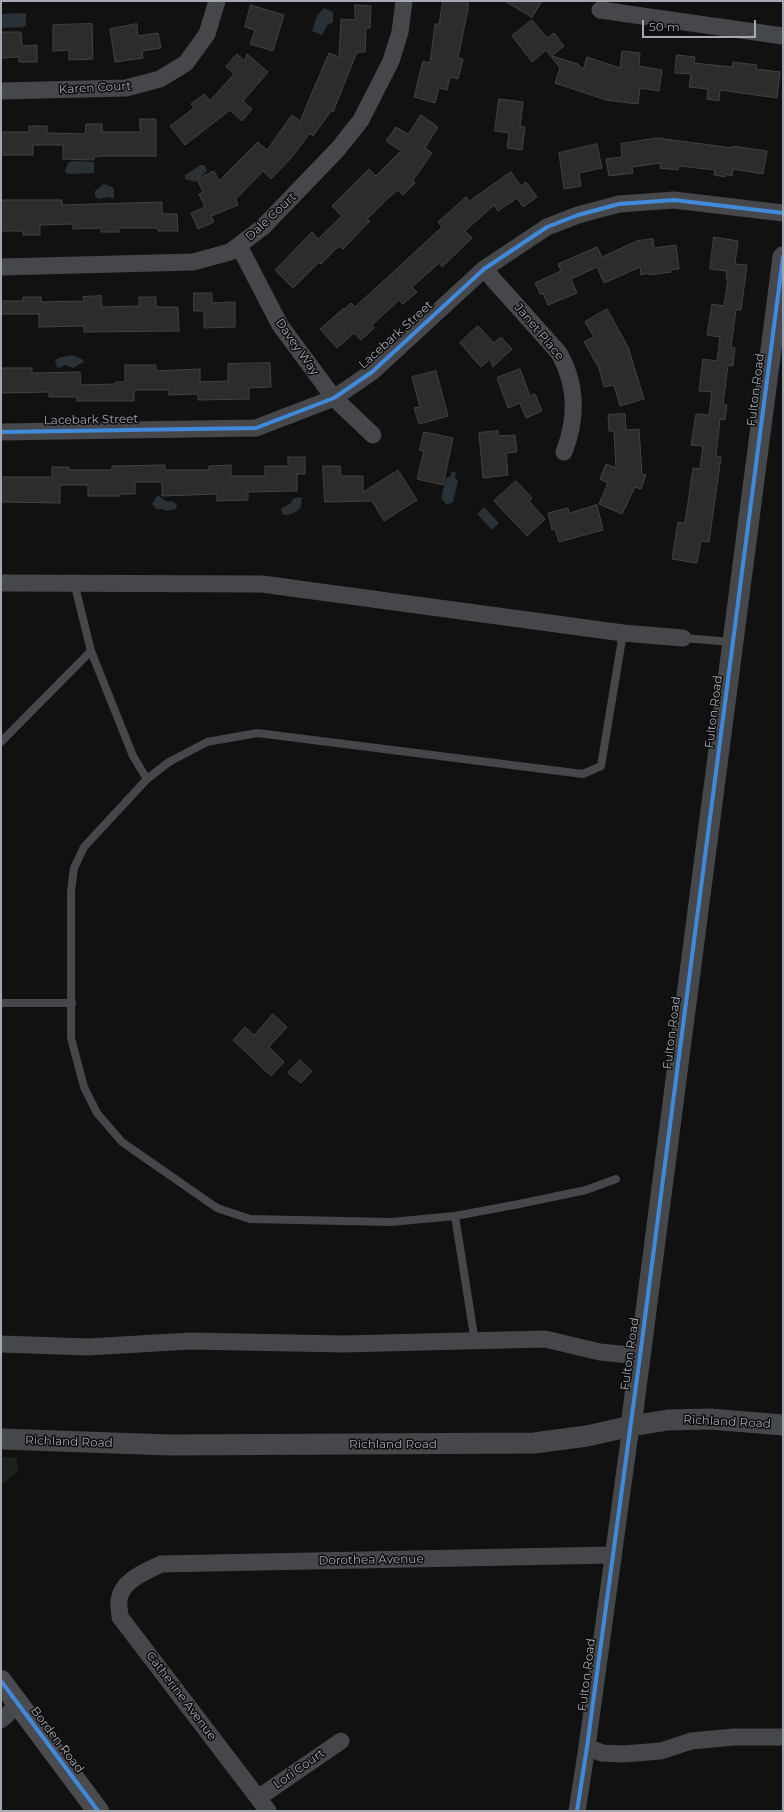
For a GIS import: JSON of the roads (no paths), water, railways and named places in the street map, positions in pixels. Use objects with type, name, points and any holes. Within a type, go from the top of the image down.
[{"type":"main road","name":"Borden Road","points":[[1,1681],[98,1811]]},
{"type":"street","name":"Karen Court","points":[[1,91],[126,88],[160,79],[186,63],[207,34],[217,1]]},
{"type":"street","name":"Dale Court","points":[[1,267],[193,262],[230,252],[263,227],[338,149],[361,120],[391,61],[400,32],[404,1]]},
{"type":"street","points":[[600,10],[783,36]]},
{"type":"street","name":"Lacebark Street","points":[[1,432],[256,428],[334,398],[372,372],[484,269],[547,228],[578,215],[619,204],[674,200],[783,213]]},
{"type":"street","name":"Davey Way","points":[[239,246],[280,325],[334,398],[373,435]]},
{"type":"street","name":"Fulton Road","points":[[577,1811],[631,1426],[734,642],[776,368],[783,257]]},
{"type":"street","name":"Janet Place","points":[[484,269],[559,353],[566,365],[574,399],[571,434],[564,452]]},
{"type":"street","points":[[1,583],[74,582],[262,584],[623,633],[683,638]]},
{"type":"street","points":[[1,1344],[88,1347],[190,1341],[343,1344],[475,1342],[545,1339],[600,1352],[640,1356]]},
{"type":"street","name":"Richland Road","points":[[1,1439],[170,1445],[534,1443],[587,1436],[631,1426],[668,1420],[710,1419],[783,1425]]},
{"type":"street","name":"Dorothea Avenue","points":[[133,1578],[161,1564],[612,1555]]},
{"type":"street","name":"Catherine Avenue","points":[[133,1578],[123,1589],[119,1601],[120,1617],[263,1805]]},
{"type":"street","points":[[1,1720],[18,1705]]},
{"type":"street","points":[[587,1747],[602,1753],[623,1754],[661,1751],[691,1741],[734,1737],[783,1737]]},
{"type":"street","name":"Lori Court","points":[[263,1805],[341,1741]]},
{"type":"lane","points":[[74,582],[90,651],[133,756],[147,779]]},
{"type":"lane","points":[[616,1179],[586,1190],[455,1216],[391,1222],[250,1219],[217,1208],[122,1142],[97,1113],[84,1087],[71,1038],[71,891],[74,868],[84,847],[147,779],[169,762],[207,742],[257,733],[583,774],[601,766],[623,633]]},
{"type":"lane","points":[[683,638],[734,642]]},
{"type":"lane","points":[[1,742],[90,651]]},
{"type":"lane","points":[[1,1002],[72,1002]]},
{"type":"lane","points":[[455,1216],[475,1342]]}]
